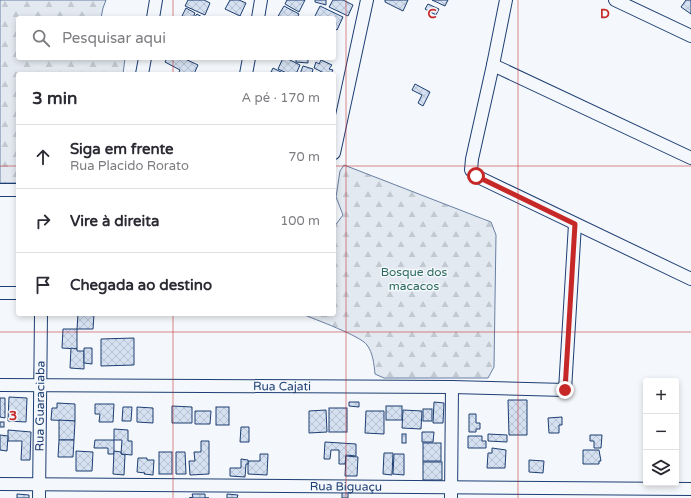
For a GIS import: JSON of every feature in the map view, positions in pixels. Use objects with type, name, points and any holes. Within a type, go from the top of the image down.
[{"type":"street","points":[[153,16],[156,0]]},
{"type":"street","points":[[258,16],[261,0]]},
{"type":"street","points":[[336,143],[366,0]]},
{"type":"street","points":[[506,0],[472,159],[471,170],[476,176],[691,279]]},
{"type":"street","points":[[615,0],[691,36]]},
{"type":"street","points":[[142,72],[145,60]]},
{"type":"street","points":[[246,72],[250,60]]},
{"type":"street","points":[[493,65],[691,158]]},
{"type":"street","points":[[0,190],[16,190]]},
{"type":"street","name":"Rua Cajati","points":[[0,385],[452,387],[565,390],[575,224]]},
{"type":"street","points":[[0,292],[16,293]]},
{"type":"street","name":"Rua Guaraciaba","points":[[39,498],[41,316]]},
{"type":"street","points":[[451,493],[452,387]]},
{"type":"street","name":"Rua Biguaçu","points":[[0,484],[451,493],[691,489]]},
{"type":"green space","points":[[0,0],[106,0],[101,16],[16,16],[16,60],[125,60],[123,72],[16,72],[16,183],[0,183]]},
{"type":"green space","name":"Bosque dos macacos","points":[[344,165],[491,222],[496,235],[494,367],[488,378],[384,378],[375,374],[371,352],[363,341],[307,316],[336,316],[336,224],[343,215],[336,197],[340,171]]},
{"type":"building","points":[[188,0],[204,0],[210,3],[205,15],[185,6]]},
{"type":"building","points":[[230,0],[239,0],[246,3],[240,16],[225,9]]},
{"type":"building","points":[[287,0],[305,0],[299,12],[285,4]]},
{"type":"building","points":[[315,0],[326,0],[326,5],[315,2]]},
{"type":"building","points":[[333,0],[343,0],[353,5],[348,16],[329,7]]},
{"type":"building","points":[[385,0],[408,0],[403,11],[385,2]]},
{"type":"building","points":[[432,0],[448,0],[445,6]]},
{"type":"building","points":[[686,0],[691,0],[691,14],[681,7]]},
{"type":"building","points":[[428,4],[439,9],[436,15],[425,9]]},
{"type":"building","points":[[284,6],[299,14],[298,16],[278,16]]},
{"type":"building","points":[[320,6],[343,17],[337,30],[336,16],[315,16]]},
{"type":"building","points":[[186,8],[195,13],[194,16],[182,16]]},
{"type":"building","points":[[166,60],[187,60],[198,65],[195,72],[179,72],[180,70],[165,62]]},
{"type":"building","points":[[282,60],[290,60],[300,65],[297,72],[285,72],[278,69]]},
{"type":"building","points":[[296,60],[308,60],[308,63],[296,62]]},
{"type":"building","points":[[321,60],[332,65],[329,69],[333,70],[332,72],[322,72],[314,68],[316,62],[319,64]]},
{"type":"building","points":[[303,66],[313,69],[312,72],[301,72]]},
{"type":"building","points":[[273,68],[281,72],[271,72]]},
{"type":"building","points":[[415,84],[430,92],[423,106],[418,103],[422,95],[412,90]]},
{"type":"building","points":[[78,316],[94,316],[93,329],[77,329]]},
{"type":"building","points":[[63,329],[77,329],[77,349],[62,348]]},
{"type":"building","points":[[134,338],[134,365],[101,366],[101,339]]},
{"type":"building","points":[[71,348],[77,349],[77,351],[84,351],[84,369],[70,368]]},
{"type":"building","points":[[84,348],[92,348],[92,364],[84,363]]},
{"type":"building","points":[[9,397],[27,398],[26,422],[8,421]]},
{"type":"building","points":[[0,398],[5,398],[5,418],[0,417]]},
{"type":"building","points":[[508,400],[527,400],[527,435],[509,435]]},
{"type":"building","points":[[349,402],[359,402],[359,407],[349,406]]},
{"type":"building","points":[[434,402],[444,403],[443,423],[433,423]]},
{"type":"building","points":[[57,403],[75,404],[75,421],[51,420],[52,408],[57,408]]},
{"type":"building","points":[[95,404],[114,404],[113,422],[99,422],[100,414],[95,414]]},
{"type":"building","points":[[172,406],[192,407],[192,423],[172,423]]},
{"type":"building","points":[[386,406],[402,406],[402,420],[386,420]]},
{"type":"building","points":[[123,407],[132,407],[131,421],[122,421]]},
{"type":"building","points":[[137,407],[153,408],[153,423],[137,422]]},
{"type":"building","points":[[216,407],[229,407],[229,425],[216,425]]},
{"type":"building","points":[[329,408],[347,408],[347,432],[329,432]]},
{"type":"building","points":[[423,409],[432,409],[432,421],[423,421]]},
{"type":"building","points":[[326,410],[327,432],[309,433],[309,411]]},
{"type":"building","points":[[403,410],[422,411],[421,429],[402,428]]},
{"type":"building","points":[[195,411],[211,411],[210,424],[195,424]]},
{"type":"building","points":[[366,411],[384,411],[384,434],[365,433]]},
{"type":"building","points":[[469,414],[476,414],[476,423],[480,423],[480,429],[476,429],[476,432],[469,432]]},
{"type":"building","points":[[562,417],[562,425],[559,425],[559,433],[549,433],[548,418]]},
{"type":"building","points":[[59,420],[75,421],[74,440],[59,440]]},
{"type":"building","points":[[0,422],[4,422],[4,427],[0,427]]},
{"type":"building","points":[[241,427],[249,427],[249,442],[240,442]]},
{"type":"building","points":[[114,429],[128,430],[128,441],[132,441],[132,455],[121,454],[122,440],[114,440]]},
{"type":"building","points":[[8,430],[31,432],[30,460],[21,460],[22,441],[8,441]]},
{"type":"building","points":[[422,432],[434,432],[433,442],[422,442]]},
{"type":"building","points":[[402,434],[406,434],[406,443],[402,443]]},
{"type":"building","points":[[488,434],[507,435],[507,442],[488,441]]},
{"type":"building","points":[[0,435],[8,436],[7,451],[0,450]]},
{"type":"building","points":[[590,435],[602,435],[601,448],[594,448],[594,441],[590,441]]},
{"type":"building","points":[[468,436],[482,436],[482,441],[486,441],[486,448],[468,448]]},
{"type":"building","points":[[59,440],[74,440],[73,457],[58,457]]},
{"type":"building","points":[[95,440],[114,440],[114,454],[108,454],[108,448],[94,448]]},
{"type":"building","points":[[201,441],[209,441],[209,474],[190,475],[189,461],[195,461],[194,452],[201,452]]},
{"type":"building","points":[[325,442],[356,444],[356,456],[346,455],[345,464],[339,464],[339,450],[331,450],[330,459],[324,459]]},
{"type":"building","points":[[423,443],[441,443],[441,461],[423,461]]},
{"type":"building","points":[[492,448],[506,450],[505,468],[487,468],[488,453],[492,453]]},
{"type":"building","points":[[583,450],[599,450],[601,461],[599,461],[599,464],[583,464]]},
{"type":"building","points":[[76,451],[93,452],[92,471],[76,471]]},
{"type":"building","points":[[114,451],[121,452],[121,454],[125,455],[124,475],[113,474]]},
{"type":"building","points":[[159,452],[172,452],[172,474],[159,474]]},
{"type":"building","points":[[176,452],[185,452],[186,474],[176,474]]},
{"type":"building","points":[[384,453],[393,453],[392,475],[383,474]]},
{"type":"building","points":[[260,454],[268,454],[267,475],[248,474],[248,461],[260,461]]},
{"type":"building","points":[[394,454],[404,454],[404,475],[393,474]]},
{"type":"building","points":[[346,456],[358,457],[357,476],[345,476]]},
{"type":"building","points":[[138,458],[154,460],[153,475],[137,472]]},
{"type":"building","points":[[241,459],[248,460],[248,464],[246,464],[245,477],[230,476],[230,468],[241,468]]},
{"type":"building","points":[[529,460],[544,461],[543,473],[529,472]]},
{"type":"building","points":[[423,462],[442,462],[442,480],[423,480]]},
{"type":"building","points":[[342,492],[348,492],[348,498],[342,498]]},
{"type":"building","points":[[17,494],[29,495],[29,498],[17,498]]},
{"type":"building","points":[[192,494],[205,494],[205,498],[189,498],[193,497]]},
{"type":"building","points":[[227,494],[238,495],[237,498],[227,498]]},
{"type":"route","points":[[476,176],[575,224],[565,390]]}]
